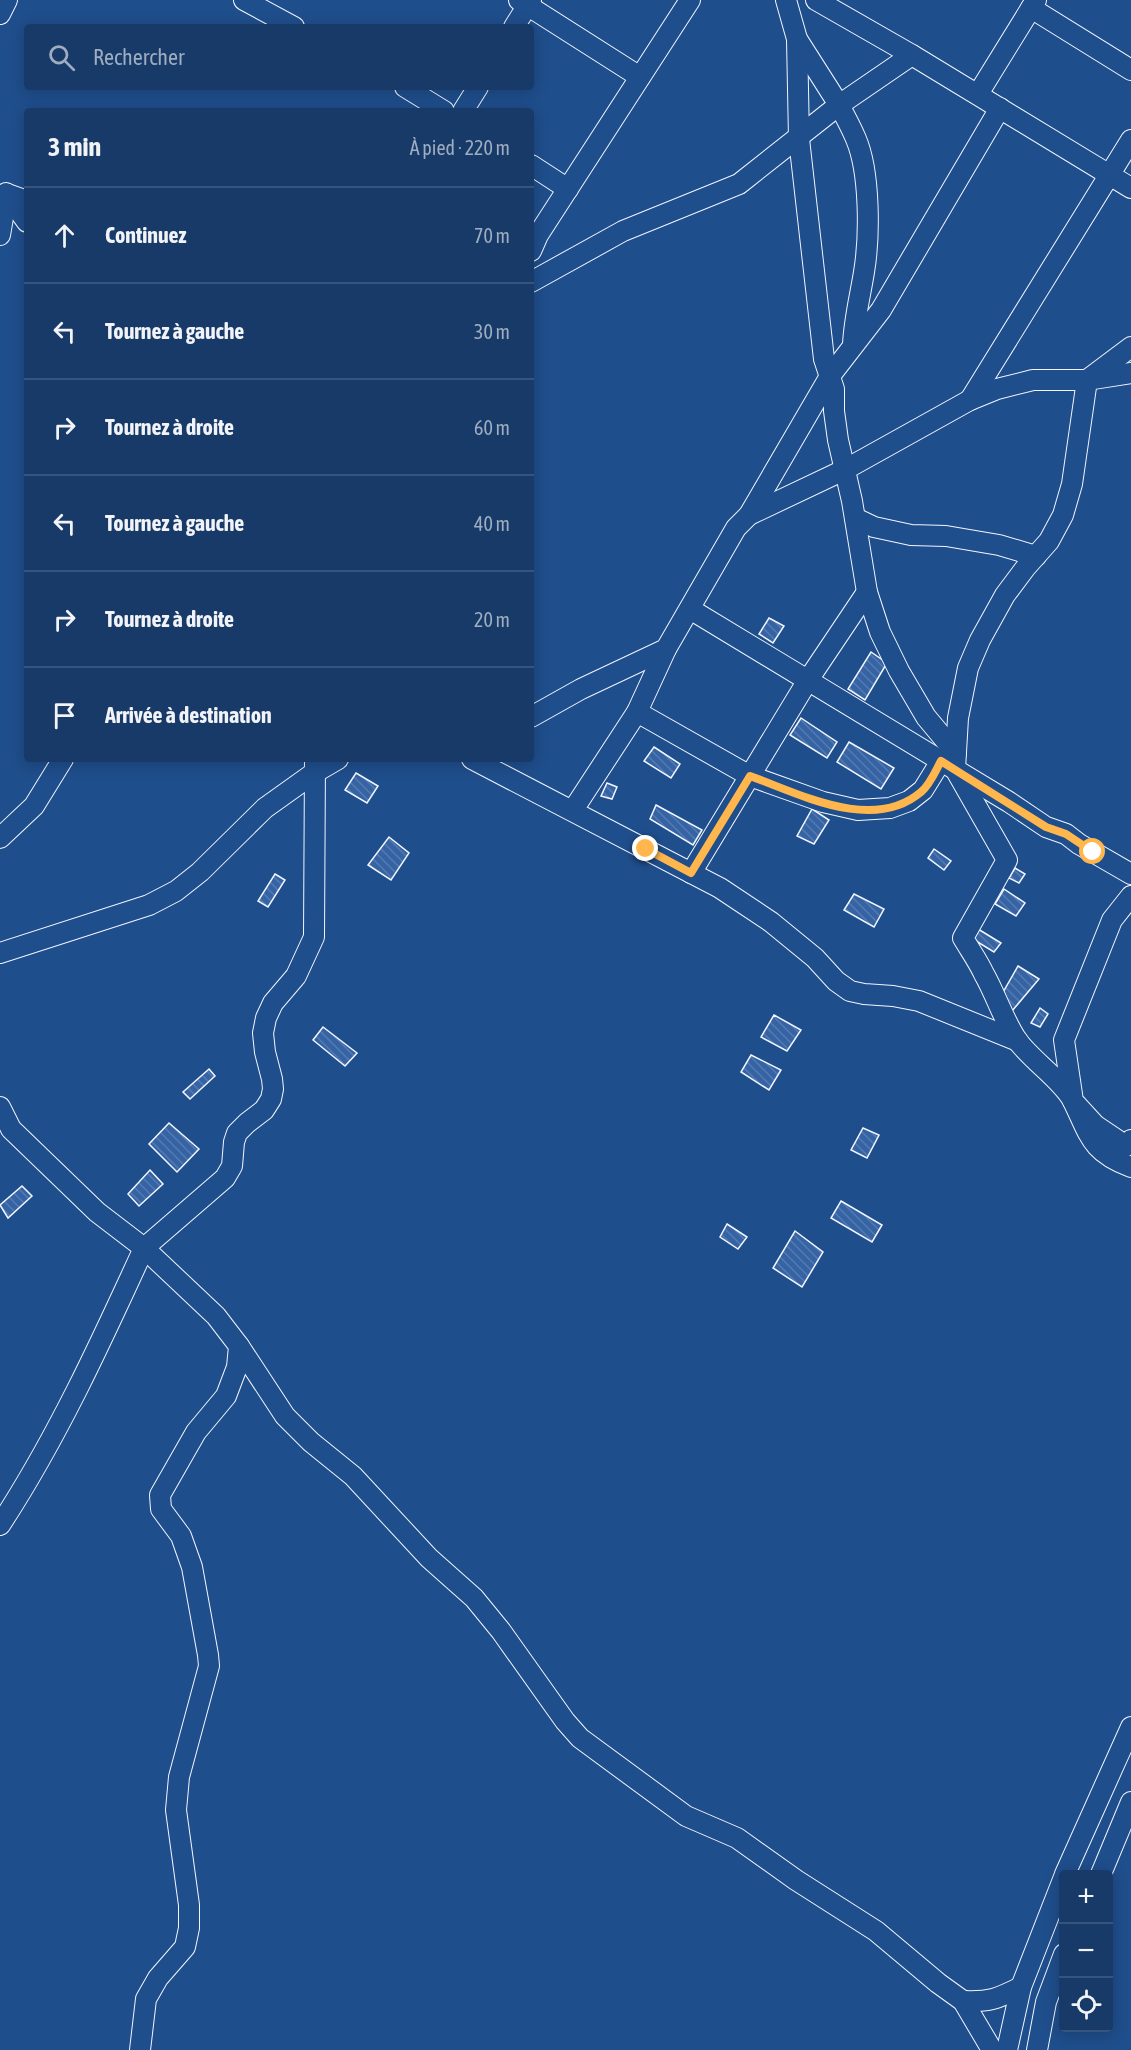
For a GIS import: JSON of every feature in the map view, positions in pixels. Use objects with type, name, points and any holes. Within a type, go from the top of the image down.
[{"type":"street","points":[[0,14],[7,0]]},
{"type":"street","points":[[244,0],[288,24]]},
{"type":"street","points":[[534,244],[690,0]]},
{"type":"street","points":[[786,0],[797,39],[798,139],[824,360],[834,389],[838,440],[846,469],[867,592],[880,632],[899,671],[1007,860],[963,938],[985,975],[1018,1041],[1073,1101]]},
{"type":"street","points":[[816,0],[978,94],[1131,188]]},
{"type":"street","points":[[515,24],[526,2],[640,77]]},
{"type":"street","points":[[978,94],[1033,4],[1131,70]]},
{"type":"street","points":[[797,39],[839,105],[857,140],[863,168],[867,203],[864,271],[853,326],[852,345]]},
{"type":"street","points":[[534,280],[623,231],[738,184],[839,105],[912,55]]},
{"type":"street","points":[[410,90],[439,108]]},
{"type":"street","points":[[465,108],[476,90]]},
{"type":"street","points":[[573,810],[637,712],[666,649],[736,528],[749,515],[830,376],[881,310],[1000,108]]},
{"type":"street","points":[[970,400],[1131,140]]},
{"type":"street","points":[[534,167],[568,189]]},
{"type":"street","points":[[4,190],[24,200]]},
{"type":"street","points":[[4,190],[24,218]]},
{"type":"street","points":[[0,235],[4,190]]},
{"type":"street","points":[[637,712],[750,776],[823,802],[858,810],[890,808],[909,801],[951,761],[968,669],[980,640],[1005,595],[1049,541],[1063,515],[1072,484],[1087,380],[1131,347]]},
{"type":"street","points":[[749,515],[846,469],[970,400],[1018,382],[1087,380],[1131,373]]},
{"type":"street","points":[[855,518],[874,527],[911,535],[946,536],[999,545],[1036,556]]},
{"type":"street","points":[[691,873],[808,680],[867,592]]},
{"type":"street","points":[[690,609],[808,680],[951,761],[1046,827],[1066,834],[1131,874]]},
{"type":"street","points":[[534,715],[581,689],[666,649]]},
{"type":"street","points":[[0,838],[34,806],[61,762]]},
{"type":"street","points":[[478,762],[720,888],[771,922],[815,958],[836,981],[850,991],[919,1001],[1018,1041]]},
{"type":"street","points":[[0,953],[149,905],[176,891],[200,872],[265,808],[314,766]]},
{"type":"street","points":[[0,1525],[75,1394],[144,1248],[225,1178],[232,1166],[237,1133],[264,1110],[271,1099],[272,1079],[263,1033],[266,1018],[273,1003],[296,976],[314,937],[314,766]]},
{"type":"street","points":[[1121,1142],[1100,1151],[1089,1136],[1073,1101],[1064,1040],[1112,920],[1131,896]]},
{"type":"street","points":[[0,1107],[11,1130],[97,1212],[144,1248],[216,1316],[239,1346],[285,1416],[311,1442],[353,1476],[429,1558],[474,1598],[501,1630],[565,1721],[580,1738],[686,1816],[737,1838],[796,1880],[876,1931],[963,2001],[992,2050]]},
{"type":"street","points":[[1121,1142],[1112,1160],[1131,1167]]},
{"type":"street","points":[[140,2050],[146,1999],[158,1978],[185,1947],[189,1928],[189,1905],[176,1810],[179,1777],[209,1666],[192,1566],[181,1536],[161,1509],[160,1495],[196,1432],[226,1396],[237,1367],[239,1346]]},
{"type":"street","points":[[1067,1870],[1131,1727]]},
{"type":"street","points":[[1103,1870],[1131,1802]]},
{"type":"street","points":[[1007,2050],[1021,1987],[1059,1888]]},
{"type":"street","points":[[1037,2050],[1046,2002],[1059,1967]]},
{"type":"street","points":[[963,2001],[984,2002],[999,1998],[1021,1987]]},
{"type":"building","points":[[769,618],[784,626],[773,643],[759,634]]},
{"type":"building","points":[[871,652],[887,663],[865,700],[848,689]]},
{"type":"building","points":[[801,718],[837,742],[827,758],[790,735]]},
{"type":"building","points":[[849,742],[894,768],[881,789],[837,762]]},
{"type":"building","points":[[654,747],[680,764],[671,778],[644,761]]},
{"type":"building","points":[[356,773],[378,786],[367,803],[345,790]]},
{"type":"building","points":[[607,783],[617,787],[612,799],[601,796]]},
{"type":"building","points":[[656,805],[702,830],[693,845],[650,819]]},
{"type":"building","points":[[812,809],[829,820],[814,844],[797,836]]},
{"type":"building","points":[[389,837],[409,853],[391,880],[368,865]]},
{"type":"building","points":[[934,849],[951,861],[944,870],[928,858]]},
{"type":"building","points":[[1015,868],[1025,874],[1019,883],[1009,878]]},
{"type":"building","points":[[275,874],[285,880],[268,907],[258,901]]},
{"type":"building","points":[[1004,889],[1025,903],[1016,916],[995,904]]},
{"type":"building","points":[[854,894],[884,909],[874,927],[844,910]]},
{"type":"building","points":[[978,929],[1001,943],[994,952],[971,938]]},
{"type":"building","points":[[1018,966],[1039,979],[1012,1011],[998,1001]]},
{"type":"building","points":[[1040,1008],[1048,1014],[1040,1027],[1031,1023]]},
{"type":"building","points":[[774,1015],[801,1030],[787,1051],[761,1037]]},
{"type":"building","points":[[323,1027],[357,1053],[345,1066],[313,1040]]},
{"type":"building","points":[[751,1055],[781,1070],[769,1090],[741,1072]]},
{"type":"building","points":[[209,1069],[215,1076],[190,1099],[183,1092]]},
{"type":"building","points":[[169,1123],[199,1149],[177,1172],[149,1144]]},
{"type":"building","points":[[863,1128],[879,1135],[867,1158],[851,1150]]},
{"type":"building","points":[[150,1170],[163,1184],[139,1206],[128,1194]]},
{"type":"building","points":[[22,1186],[32,1196],[8,1218],[0,1205]]},
{"type":"building","points":[[841,1201],[882,1225],[872,1242],[831,1218]]},
{"type":"building","points":[[727,1224],[747,1237],[738,1249],[720,1237]]},
{"type":"building","points":[[795,1231],[823,1252],[802,1287],[773,1268]]},
{"type":"route","points":[[646,849],[691,873],[750,776],[823,802],[858,810],[890,808],[909,801],[923,790],[941,761],[1046,827],[1066,834],[1093,852]]}]
